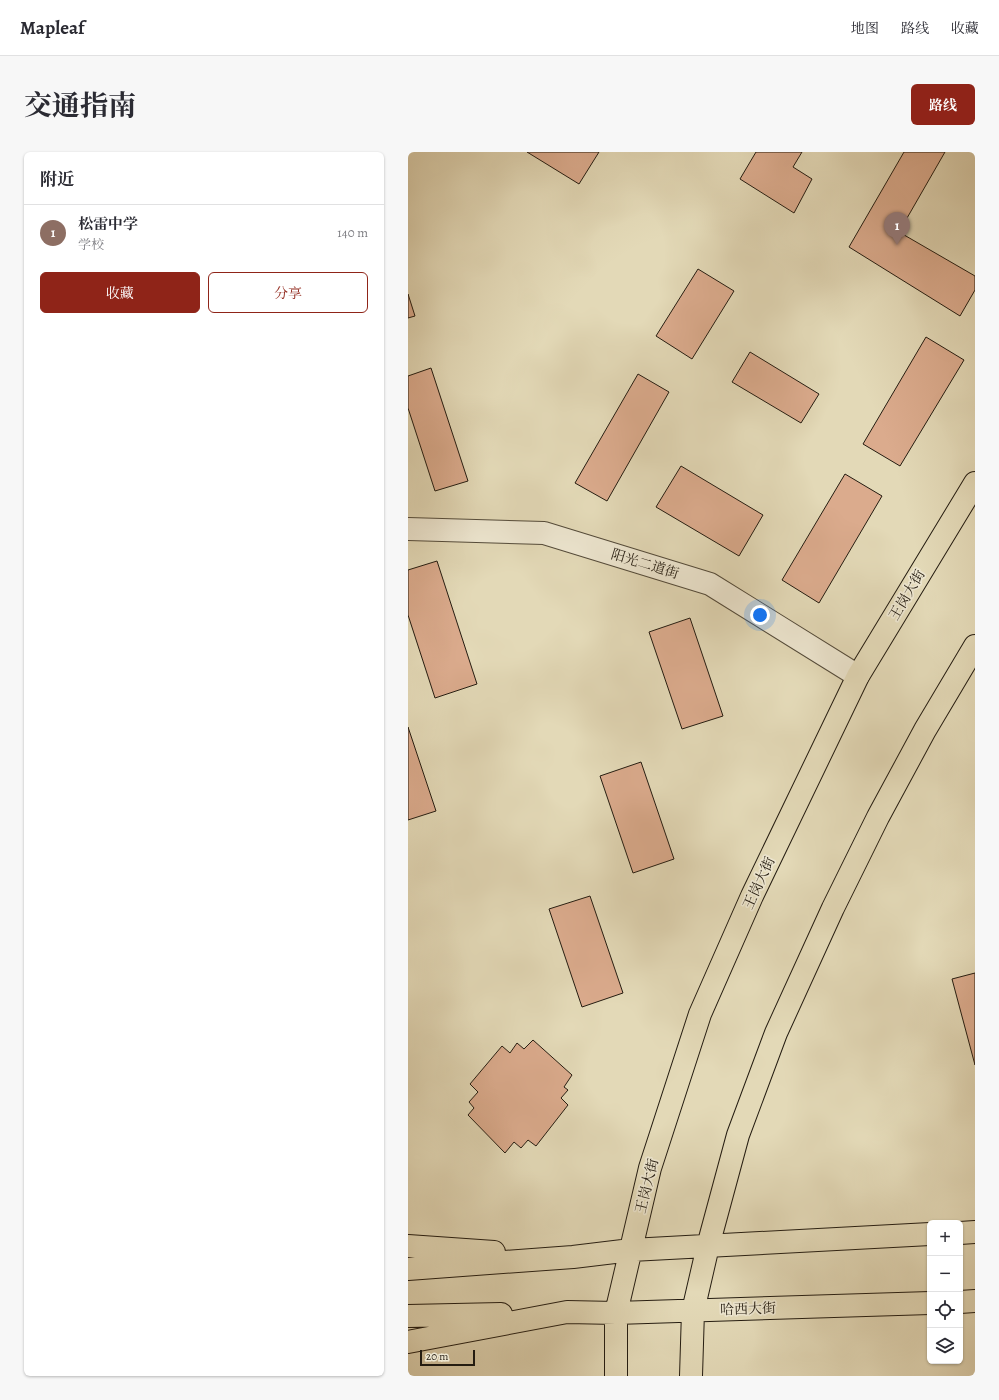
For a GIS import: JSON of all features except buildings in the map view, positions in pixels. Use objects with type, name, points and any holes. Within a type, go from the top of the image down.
[{"type":"main road","name":"王岗大街","points":[[616,1376],[616,1313],[650,1168],[700,1014],[752,896],[858,676],[975,483]]},
{"type":"main road","points":[[691,1376],[693,1311],[708,1246],[738,1135],[776,1033],[833,908],[878,817],[925,730],[975,646]]},
{"type":"main road","points":[[963,1233],[975,1232]]},
{"type":"main road","points":[[408,1269],[573,1257],[631,1250],[927,1234]]},
{"type":"main road","points":[[408,1246],[573,1257]]},
{"type":"main road","points":[[963,1302],[975,1301]]},
{"type":"main road","name":"哈西大街","points":[[408,1316],[567,1312],[616,1313],[927,1303]]},
{"type":"main road","name":"哈西大街","points":[[408,1342],[567,1312]]},
{"type":"street","name":"阳光二道街","points":[[408,529],[544,533],[710,584],[858,676]]},
{"type":"place","name":"松雷中学","points":[[897,245]]}]
